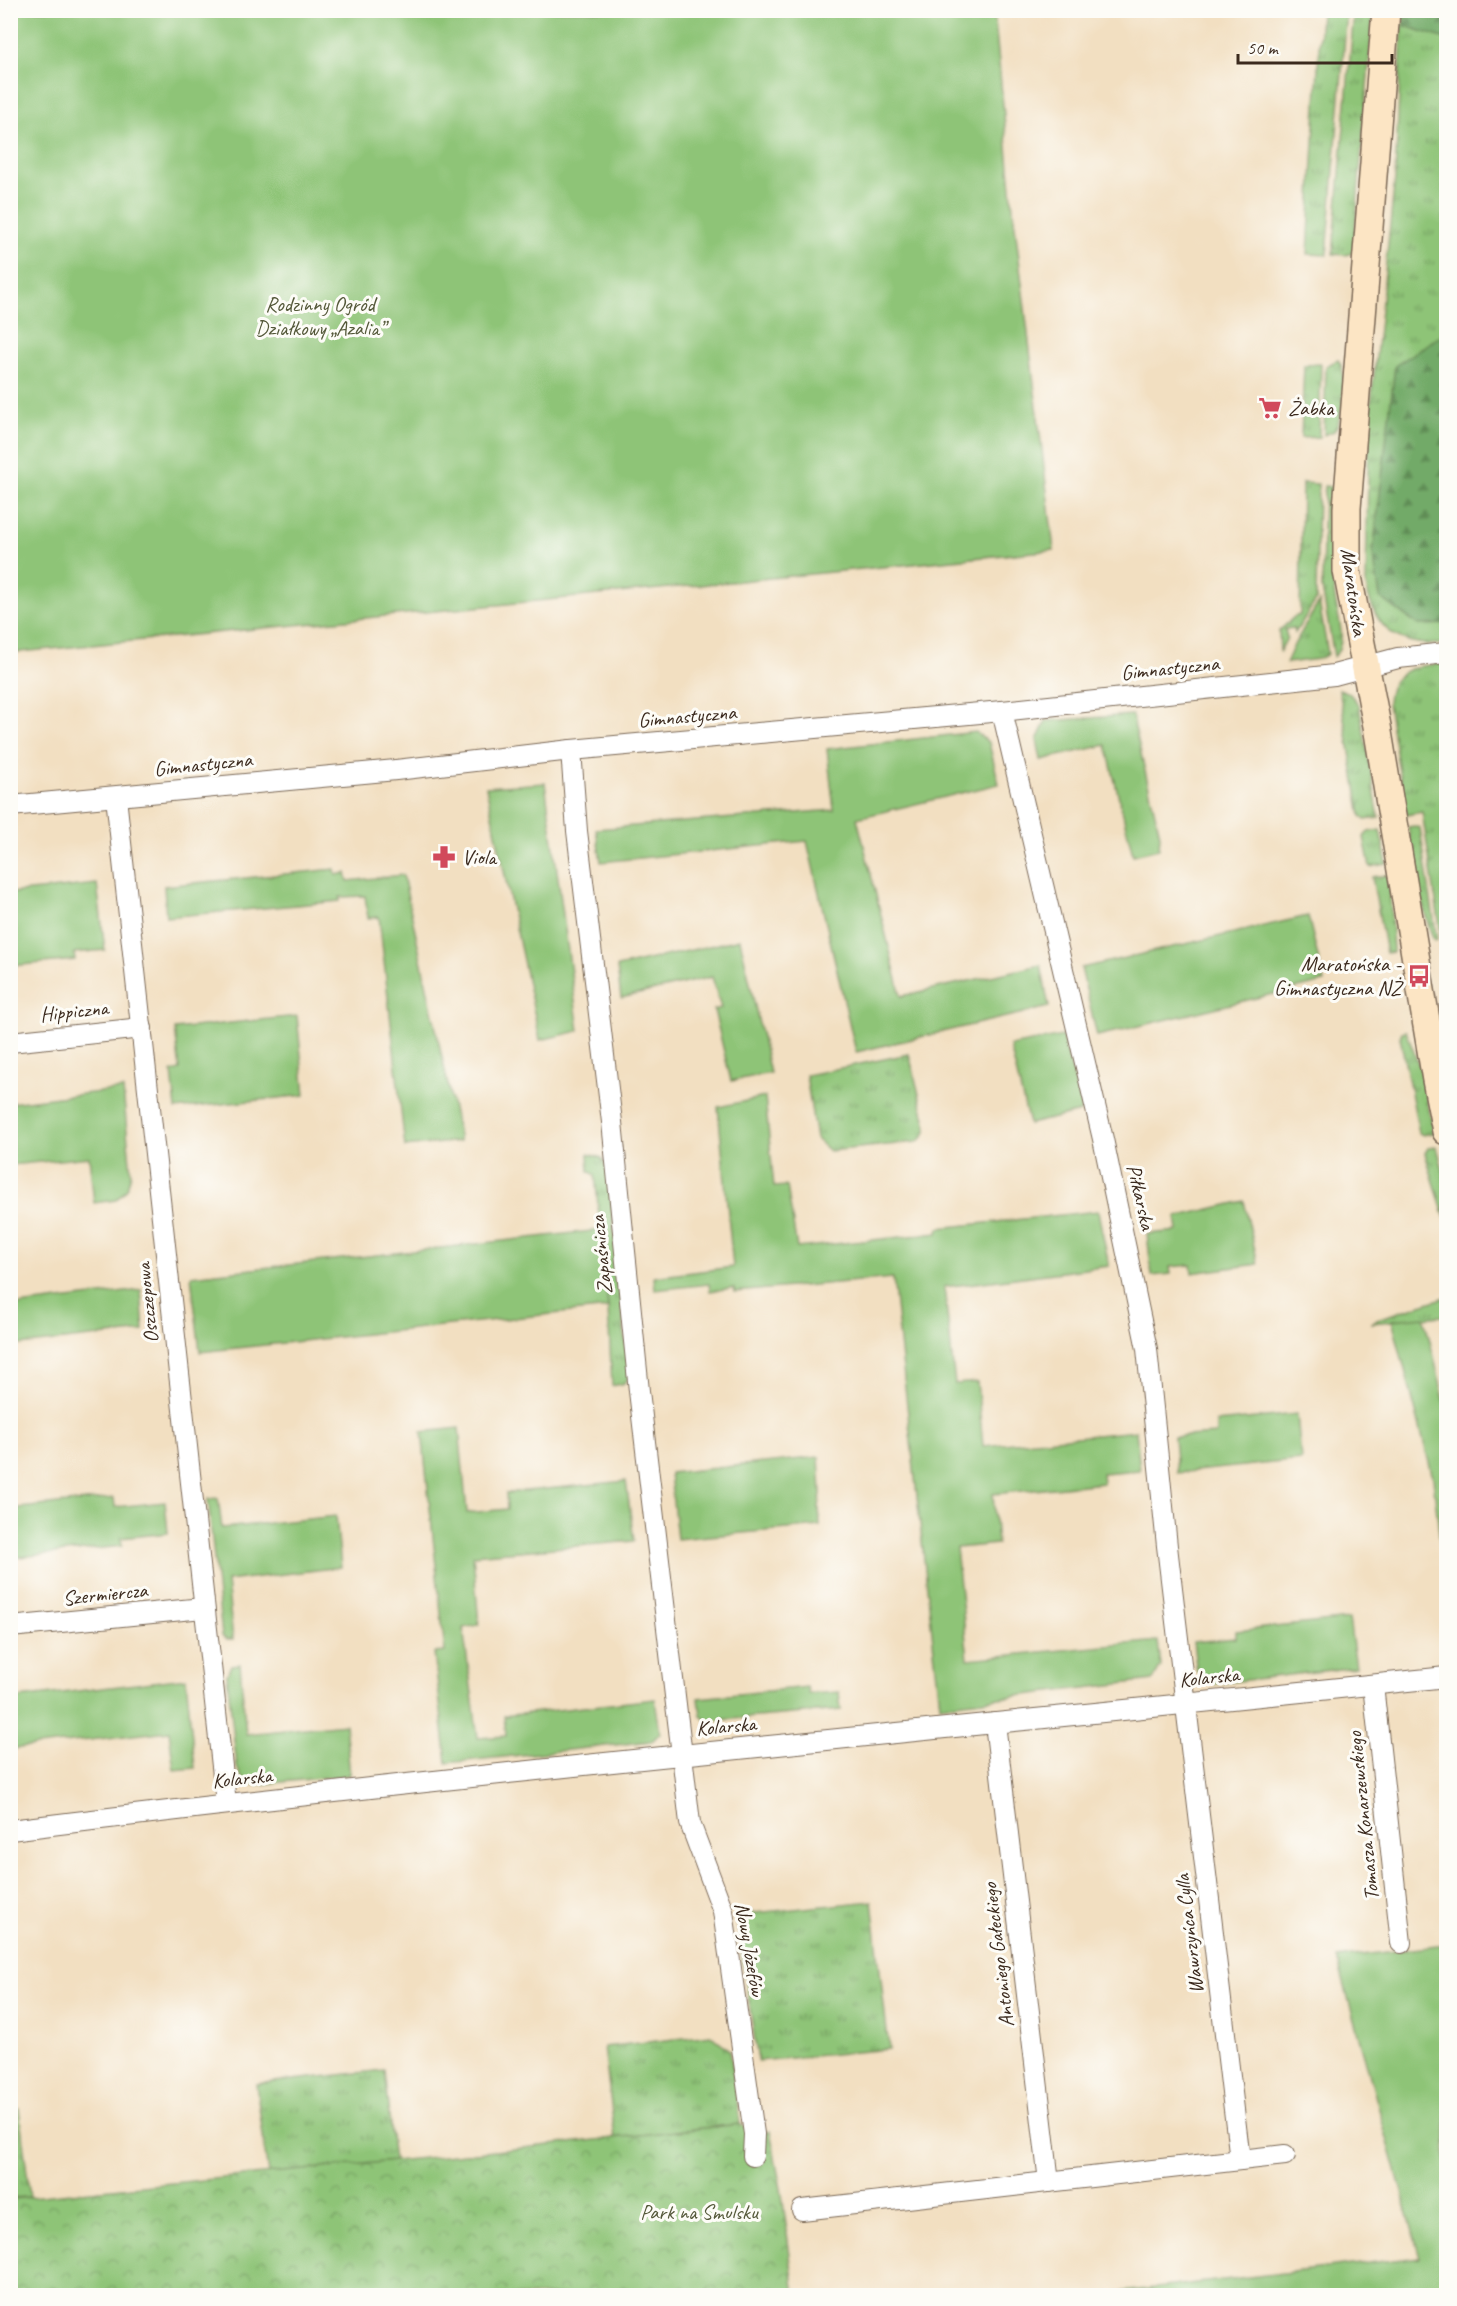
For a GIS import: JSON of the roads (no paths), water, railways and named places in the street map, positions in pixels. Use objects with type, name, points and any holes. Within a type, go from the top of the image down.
[{"type":"main road","name":"Maratońska","points":[[1386,10],[1346,530],[1347,571],[1366,667],[1446,1131]]},
{"type":"street","name":"Gimnastyczna","points":[[10,807],[571,750],[1002,711],[1334,675],[1398,658],[1446,653]]},
{"type":"street","name":"Piłkarska","points":[[1002,711],[1103,1139],[1147,1349],[1186,1703]]},
{"type":"street","name":"Zapaśnicza","points":[[571,750],[577,831],[612,1122],[640,1402],[681,1754]]},
{"type":"street","name":"Oszczepowa","points":[[116,797],[226,1803]]},
{"type":"street","name":"Hippiczna","points":[[10,1042],[142,1028]]},
{"type":"street","name":"Szermiercza","points":[[10,1627],[203,1608]]},
{"type":"street","name":"Kolarska","points":[[10,1830],[226,1803],[681,1754],[855,1739],[1446,1677]]},
{"type":"street","name":"Tomasza Konarzewskiego","points":[[1373,1685],[1401,1943]]},
{"type":"street","name":"Wawrzyńca Cylla","points":[[1186,1703],[1240,2160]]},
{"type":"street","name":"Antoniego Gałeckiego","points":[[995,1723],[1049,2182]]},
{"type":"street","name":"Nowy Józefów","points":[[681,1754],[690,1823],[723,1911],[754,2134],[753,2156]]},
{"type":"street","points":[[802,2210],[1285,2155]]},
{"type":"place","name":"Żabka","points":[[1270,408]]},
{"type":"place","name":"Viola","points":[[444,857]]},
{"type":"place","name":"Maratońska - Gimnastyczna NŻ","points":[[1419,976]]},
{"type":"park label","name":"Rodzinny Ogród Działkowy „Azalia”","points":[[320,316]]},
{"type":"park label","name":"Park na Smulsku","points":[[699,2212]]}]
